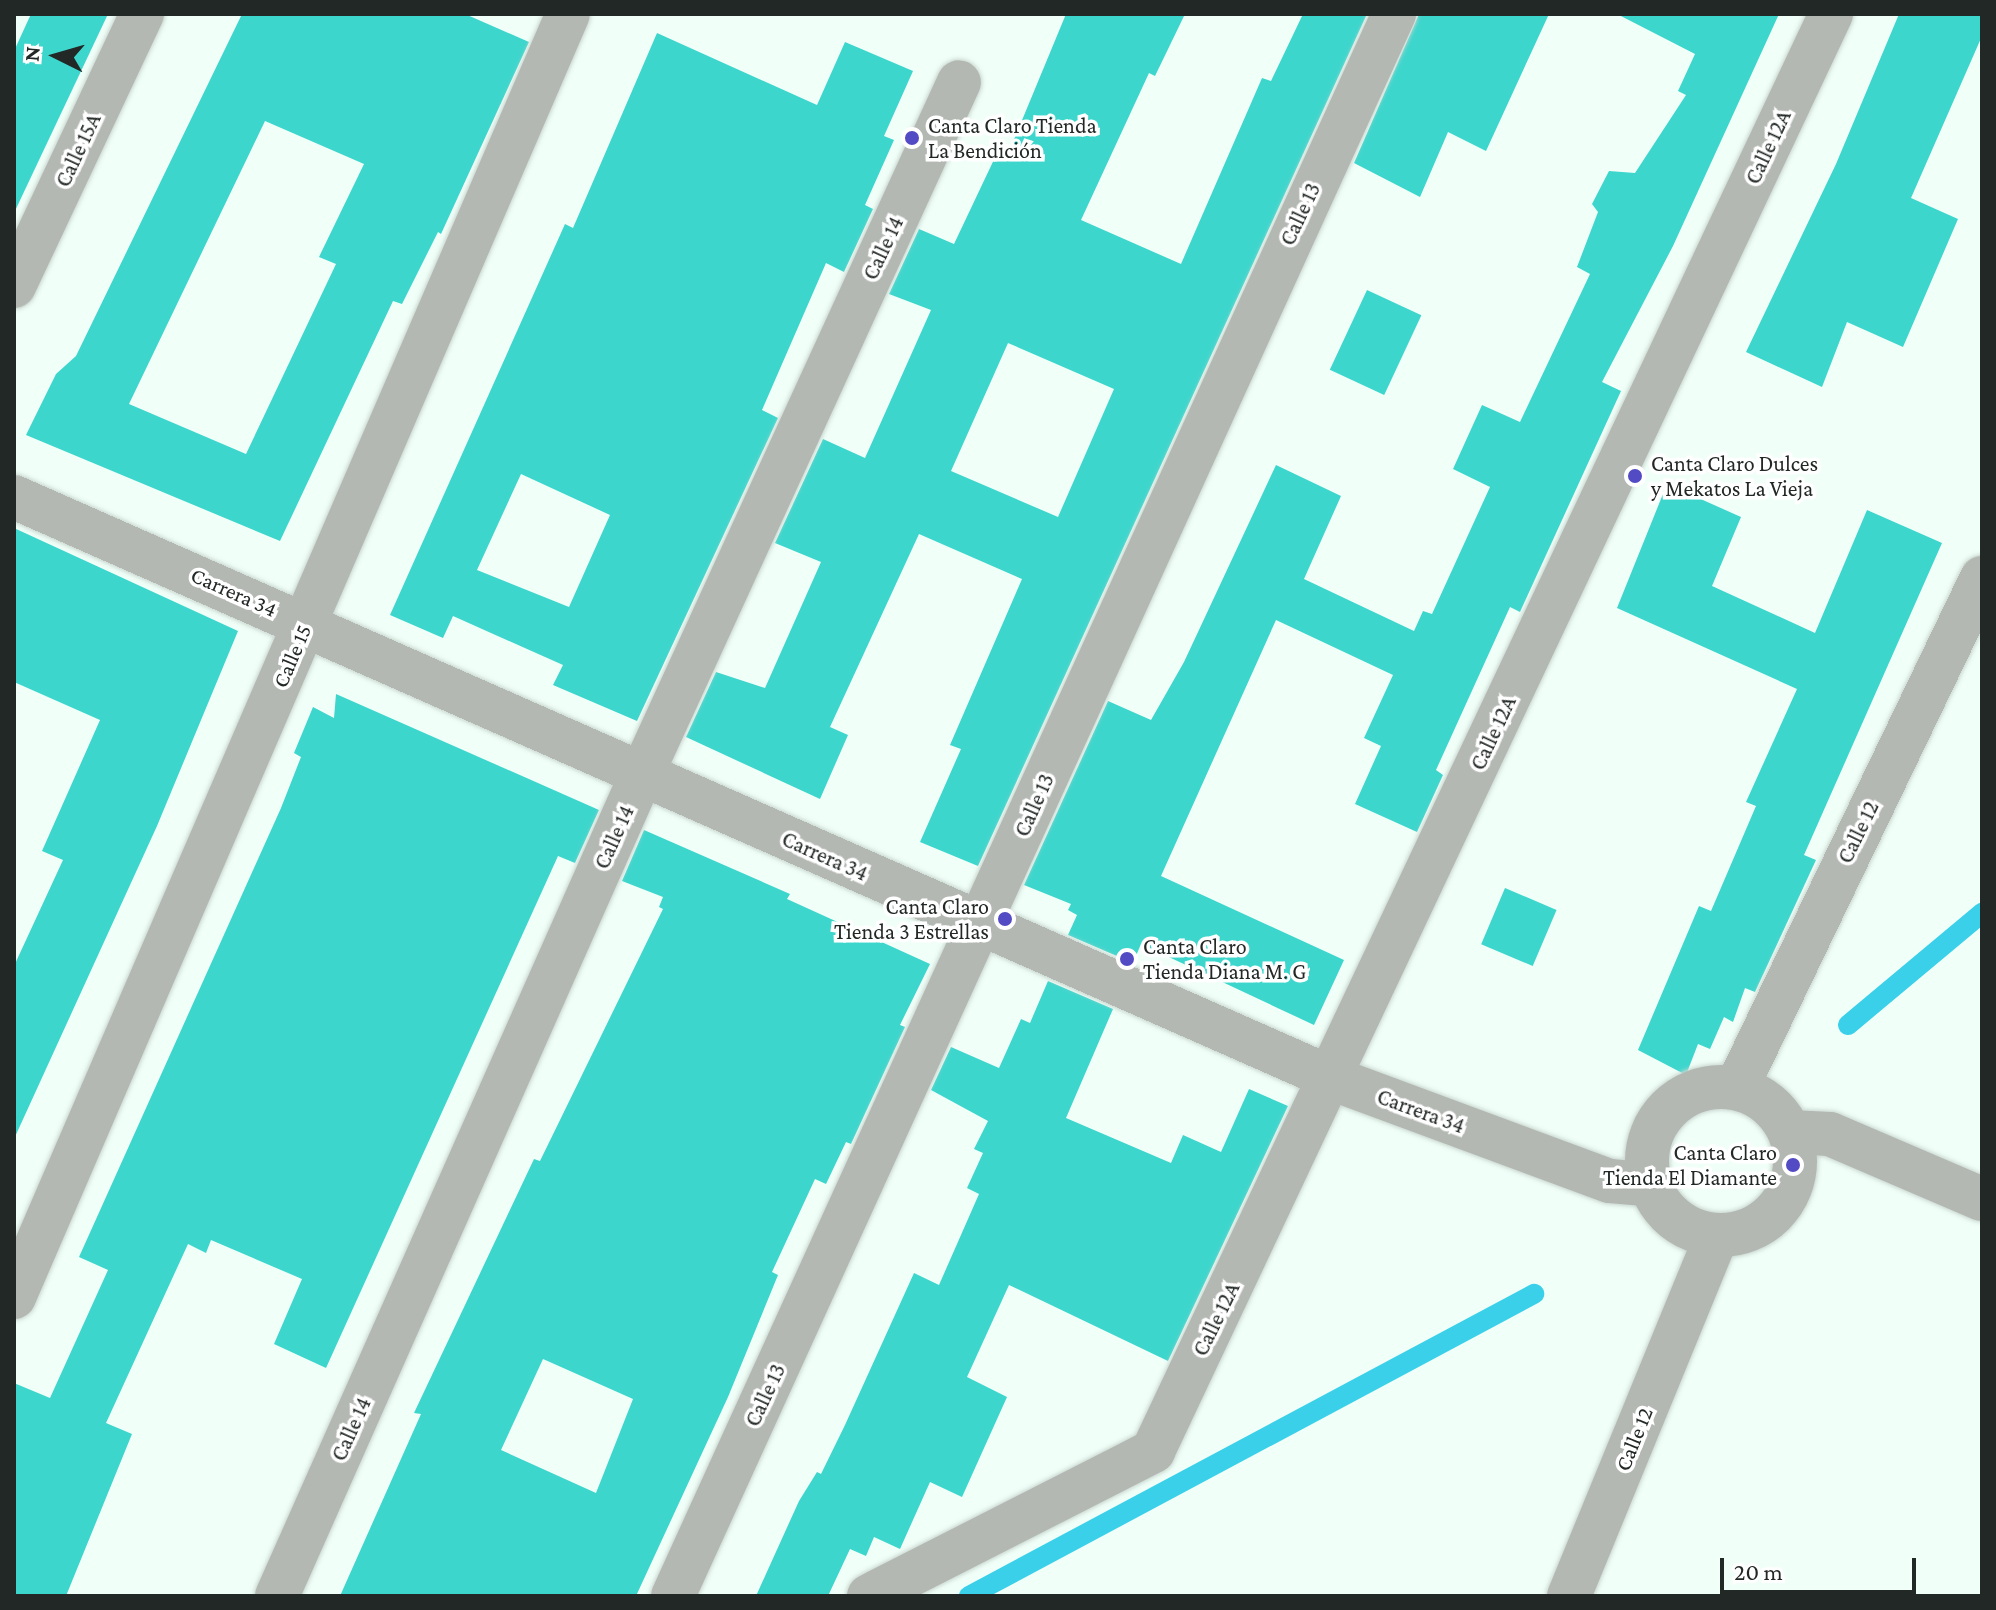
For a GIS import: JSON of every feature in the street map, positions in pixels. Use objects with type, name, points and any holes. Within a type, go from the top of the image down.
[{"type":"street","name":"Calle 15A","points":[[14,286],[142,14]]},
{"type":"street","name":"Calle 15","points":[[14,1297],[568,14]]},
{"type":"street","name":"Calle 13","points":[[673,1596],[1394,14]]},
{"type":"street","name":"Calle 12A","points":[[869,1596],[1153,1451],[1831,14]]},
{"type":"street","name":"Calle 14","points":[[277,1596],[641,776],[959,82]]},
{"type":"street","name":"Carrera 34","points":[[14,497],[1331,1078],[1610,1181],[1648,1184]]},
{"type":"street","name":"Calle 12","points":[[1737,1087],[1982,578]]},
{"type":"street","points":[[1737,1087],[1771,1105],[1790,1132],[1796,1169],[1782,1205],[1753,1230],[1716,1237],[1674,1222],[1648,1184],[1647,1145],[1664,1110],[1697,1089],[1737,1087]]},
{"type":"street","points":[[1790,1132],[1830,1134],[1982,1199]]},
{"type":"street","name":"Calle 12","points":[[1569,1596],[1716,1237]]},
{"type":"building","points":[[31,14],[108,14],[14,213],[14,51]]},
{"type":"building","points":[[242,14],[465,14],[529,42],[441,234],[438,232],[402,304],[393,301],[280,541],[26,435],[56,374],[76,356]],"holes":[[[265,121],[364,164],[319,257],[336,264],[246,454],[129,404]]]},
{"type":"building","points":[[1066,14],[1185,14],[1155,76],[1149,73],[1081,220],[1181,264],[1262,78],[1271,81],[1303,14],[1367,14],[978,866],[920,842],[961,749],[950,745],[1022,579],[919,534],[830,727],[848,735],[820,799],[686,737],[716,672],[765,688],[821,562],[775,543],[823,439],[865,458],[931,310],[889,294],[919,229],[954,244],[999,149],[1008,154]],"holes":[[[1008,343],[1114,389],[1058,517],[951,471]]]},
{"type":"building","points":[[1419,14],[1549,14],[1486,151],[1448,132],[1420,197],[1354,163]]},
{"type":"building","points":[[1617,14],[1779,14],[1673,246],[1602,382],[1621,391],[1520,612],[1510,607],[1436,770],[1443,775],[1417,832],[1355,804],[1381,746],[1364,738],[1393,675],[1276,620],[1161,876],[1344,960],[1314,1025],[1141,944],[1133,963],[1068,935],[1077,915],[1068,910],[1071,904],[1024,885],[1108,701],[1151,720],[1184,662],[1276,465],[1341,496],[1304,579],[1414,631],[1423,611],[1432,614],[1490,487],[1453,469],[1482,405],[1520,422],[1590,274],[1577,267],[1598,212],[1592,204],[1609,171],[1635,173],[1686,95],[1678,91],[1695,54]]},
{"type":"building","points":[[1899,14],[1982,14],[1982,36],[1911,198],[1958,219],[1903,347],[1847,322],[1822,387],[1746,352],[1836,164]]},
{"type":"building","points":[[657,33],[817,105],[845,42],[913,71],[884,136],[894,140],[865,205],[873,209],[844,272],[826,263],[762,410],[778,418],[637,721],[553,685],[563,665],[453,616],[443,638],[390,615],[565,224],[573,228]],"holes":[[[521,474],[610,515],[569,607],[477,570]]]},
{"type":"building","points":[[1367,290],[1421,315],[1384,395],[1330,370]]},
{"type":"building","points":[[1667,484],[1741,517],[1712,586],[1815,633],[1867,510],[1942,543],[1804,855],[1816,860],[1755,992],[1745,988],[1733,1022],[1724,1017],[1710,1049],[1698,1044],[1686,1075],[1638,1050],[1699,906],[1711,911],[1756,806],[1746,802],[1797,689],[1617,608]]},
{"type":"building","points":[[14,528],[238,631],[157,826],[14,1139],[14,966],[63,860],[42,851],[100,720],[14,682]]},
{"type":"building","points":[[336,694],[599,810],[575,863],[558,856],[326,1368],[274,1344],[302,1279],[211,1240],[206,1253],[188,1244],[106,1423],[132,1434],[66,1596],[14,1596],[14,1383],[50,1398],[108,1270],[79,1257],[281,808],[301,757],[294,753],[313,707],[334,718]]},
{"type":"building","points":[[644,830],[790,894],[787,899],[930,964],[900,1025],[905,1027],[851,1144],[846,1142],[826,1184],[815,1179],[772,1272],[778,1275],[728,1397],[636,1596],[340,1596],[421,1414],[414,1413],[534,1159],[540,1161],[663,909],[659,907],[663,897],[622,881]],"holes":[[[543,1359],[633,1399],[596,1493],[501,1450]]]},
{"type":"building","points":[[1505,888],[1557,910],[1533,966],[1481,944]]},
{"type":"building","points":[[1048,981],[1113,1009],[1066,1118],[1171,1163],[1183,1135],[1221,1152],[1249,1089],[1288,1106],[1168,1361],[1009,1285],[967,1377],[1007,1397],[962,1497],[930,1482],[900,1549],[874,1537],[866,1556],[850,1549],[828,1596],[756,1596],[799,1501],[817,1472],[821,1474],[845,1425],[914,1273],[939,1285],[979,1194],[967,1188],[983,1153],[974,1149],[988,1121],[931,1090],[951,1047],[999,1068],[1021,1019],[1030,1023]]},
{"type":"waterway","points":[[1848,1025],[1982,913]]},
{"type":"waterway","points":[[969,1596],[1534,1294]]},
{"type":"place","name":"Canta Claro Tienda La Bendición","points":[[912,138]]},
{"type":"place","name":"Canta Claro Dulces y Mekatos La Vieja","points":[[1635,476]]},
{"type":"place","name":"Canta Claro Tienda 3 Estrellas","points":[[1005,919]]},
{"type":"place","name":"Canta Claro Tienda Diana M. G","points":[[1127,959]]},
{"type":"place","name":"Canta Claro Tienda El Diamante","points":[[1793,1165]]}]
